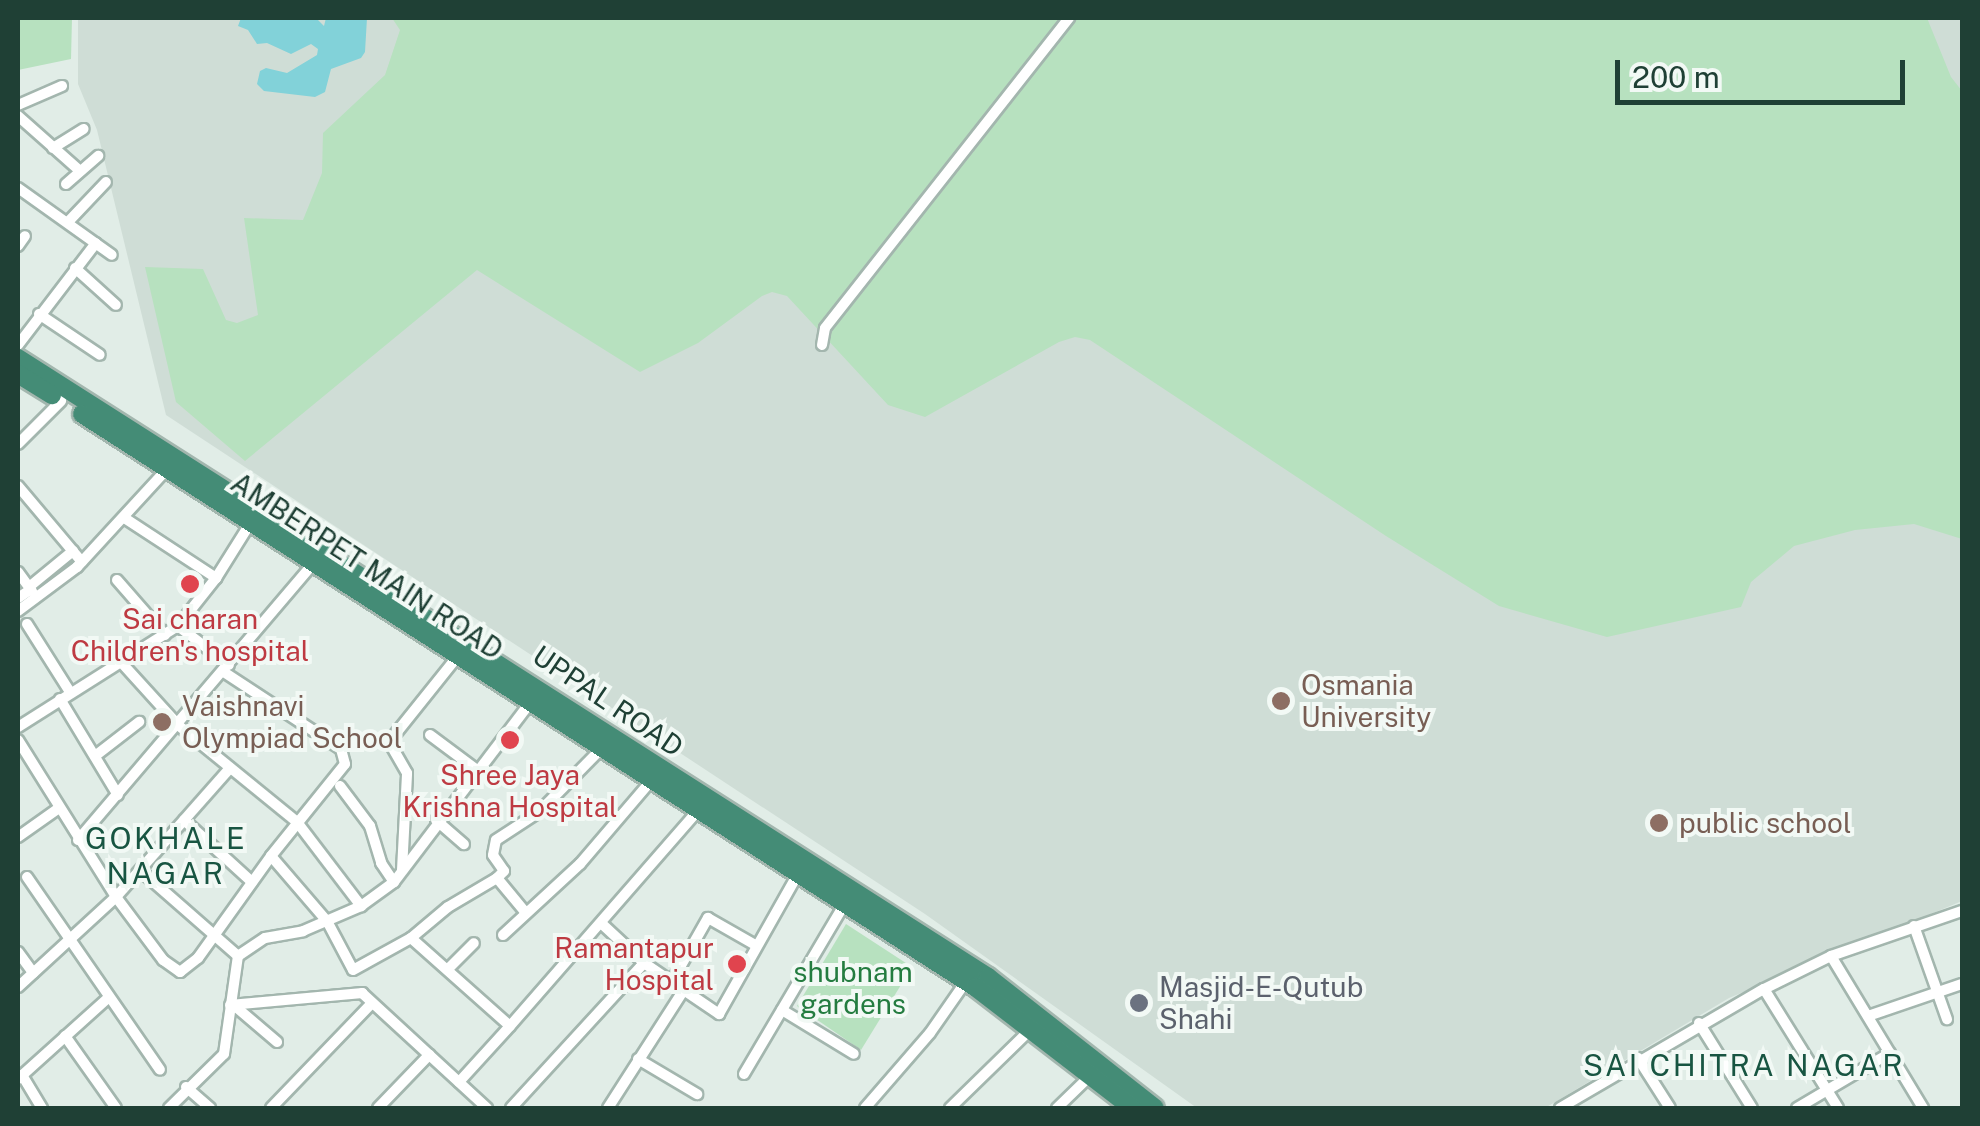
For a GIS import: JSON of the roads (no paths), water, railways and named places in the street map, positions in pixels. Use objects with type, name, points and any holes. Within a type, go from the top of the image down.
[{"type":"highway","points":[[18,358],[171,464]]},
{"type":"highway","name":"AMBERPET MAIN ROAD","points":[[18,374],[254,516],[313,564],[650,782],[703,806],[798,874],[971,975],[1031,1029],[1132,1108]]},
{"type":"highway","name":"UPPAL ROAD","points":[[254,516],[971,975],[1155,1108]]},
{"type":"street","points":[[822,345],[826,328],[1069,18]]},
{"type":"street","points":[[18,104],[62,86]]},
{"type":"street","points":[[18,116],[80,171]]},
{"type":"street","points":[[54,148],[83,129]]},
{"type":"street","points":[[66,184],[98,156]]},
{"type":"street","points":[[68,222],[106,182]]},
{"type":"street","points":[[18,188],[112,255]]},
{"type":"street","points":[[18,345],[96,243]]},
{"type":"street","points":[[75,268],[116,306]]},
{"type":"street","points":[[40,314],[100,354]]},
{"type":"street","points":[[18,444],[61,401]]},
{"type":"street","points":[[29,595],[82,562],[126,519],[171,464]]},
{"type":"street","points":[[18,486],[82,562]]},
{"type":"street","points":[[18,727],[178,626],[216,578],[254,516]]},
{"type":"street","points":[[126,519],[216,578]]},
{"type":"street","points":[[18,612],[29,595],[73,551]]},
{"type":"street","points":[[78,840],[313,564]]},
{"type":"street","points":[[18,575],[29,595]]},
{"type":"street","points":[[117,580],[165,635]]},
{"type":"street","points":[[26,624],[94,756],[118,794]]},
{"type":"street","points":[[18,740],[116,898],[174,971],[189,967],[345,764],[346,755],[226,668],[178,626]]},
{"type":"street","points":[[402,872],[407,777],[389,742],[458,656]]},
{"type":"street","points":[[120,660],[178,725],[297,822],[360,906]]},
{"type":"street","points":[[169,1108],[186,1087],[224,1054],[238,956],[264,938],[327,921],[360,906],[394,882],[436,820],[529,704]]},
{"type":"street","points":[[94,756],[140,722]]},
{"type":"street","points":[[430,735],[477,770]]},
{"type":"street","points":[[271,856],[327,921],[353,970],[411,938],[448,907],[504,872],[494,855],[496,840],[539,812],[600,750]]},
{"type":"street","points":[[18,986],[116,898],[230,768]]},
{"type":"street","points":[[503,935],[580,864],[650,782]]},
{"type":"street","points":[[340,786],[366,817],[380,861],[394,882]]},
{"type":"street","points":[[459,1082],[703,806]]},
{"type":"street","points":[[18,837],[59,808]]},
{"type":"street","points":[[184,820],[252,882]]},
{"type":"street","points":[[436,820],[464,844]]},
{"type":"street","points":[[141,871],[238,956]]},
{"type":"street","points":[[602,923],[644,963],[719,1014],[798,874]]},
{"type":"street","points":[[26,877],[160,1070]]},
{"type":"street","points":[[497,878],[526,913]]},
{"type":"street","points":[[744,1074],[845,903]]},
{"type":"street","points":[[1560,1108],[1638,1058],[1764,988],[1832,956],[1962,911]]},
{"type":"street","points":[[671,982],[708,918],[757,946]]},
{"type":"street","points":[[1914,926],[1947,1019]]},
{"type":"street","points":[[411,938],[510,1026]]},
{"type":"street","points":[[449,968],[474,942]]},
{"type":"street","points":[[18,952],[33,973]]},
{"type":"street","points":[[1832,956],[1923,1108]]},
{"type":"street","points":[[510,1108],[644,963]]},
{"type":"street","points":[[866,1108],[971,975]]},
{"type":"street","points":[[1868,1016],[1962,984]]},
{"type":"street","points":[[1764,988],[1838,1108]]},
{"type":"street","points":[[608,1108],[684,991]]},
{"type":"street","points":[[233,1006],[350,992],[362,994],[484,1108]]},
{"type":"street","points":[[42,1108],[20,1077],[109,997]]},
{"type":"street","points":[[271,1108],[372,1002]]},
{"type":"street","points":[[233,1006],[277,1042]]},
{"type":"street","points":[[782,1010],[854,1054]]},
{"type":"street","points":[[1698,1023],[1752,1108]]},
{"type":"street","points":[[950,1108],[1031,1029]]},
{"type":"street","points":[[64,1036],[116,1108]]},
{"type":"street","points":[[1798,1108],[1890,1053]]},
{"type":"street","points":[[378,1108],[430,1054]]},
{"type":"street","points":[[1638,1058],[1670,1108]]},
{"type":"street","points":[[638,1059],[697,1094]]},
{"type":"street","points":[[1057,1108],[1090,1076]]},
{"type":"street","points":[[186,1087],[210,1108]]},
{"type":"street","points":[[1578,1096],[1585,1108]]},
{"type":"water","points":[[241,18],[300,18],[318,20],[324,26],[326,18],[367,18],[365,52],[361,58],[331,69],[325,92],[315,97],[264,91],[257,84],[260,71],[266,68],[287,73],[317,55],[318,49],[311,44],[291,54],[267,43],[257,44],[248,30],[238,26]]},
{"type":"place","name":"Sai charan Children's hospital","points":[[190,584]]},
{"type":"place","name":"Osmania University","points":[[1281,701]]},
{"type":"place","name":"Vaishnavi Olympiad School","points":[[162,722]]},
{"type":"place","name":"Shree Jaya Krishna Hospital","points":[[510,740]]},
{"type":"place","name":"public school","points":[[1659,823]]},
{"type":"place","name":"Ramantapur Hospital","points":[[737,964]]},
{"type":"place","name":"Masjid-E-Qutub Shahi","points":[[1139,1003]]},
{"type":"district","name":"GOKHALE NAGAR","points":[[166,855]]},
{"type":"district","name":"SAI CHITRA NAGAR","points":[[1744,1065]]},
{"type":"park label","name":"shubnam gardens","points":[[853,988]]}]
